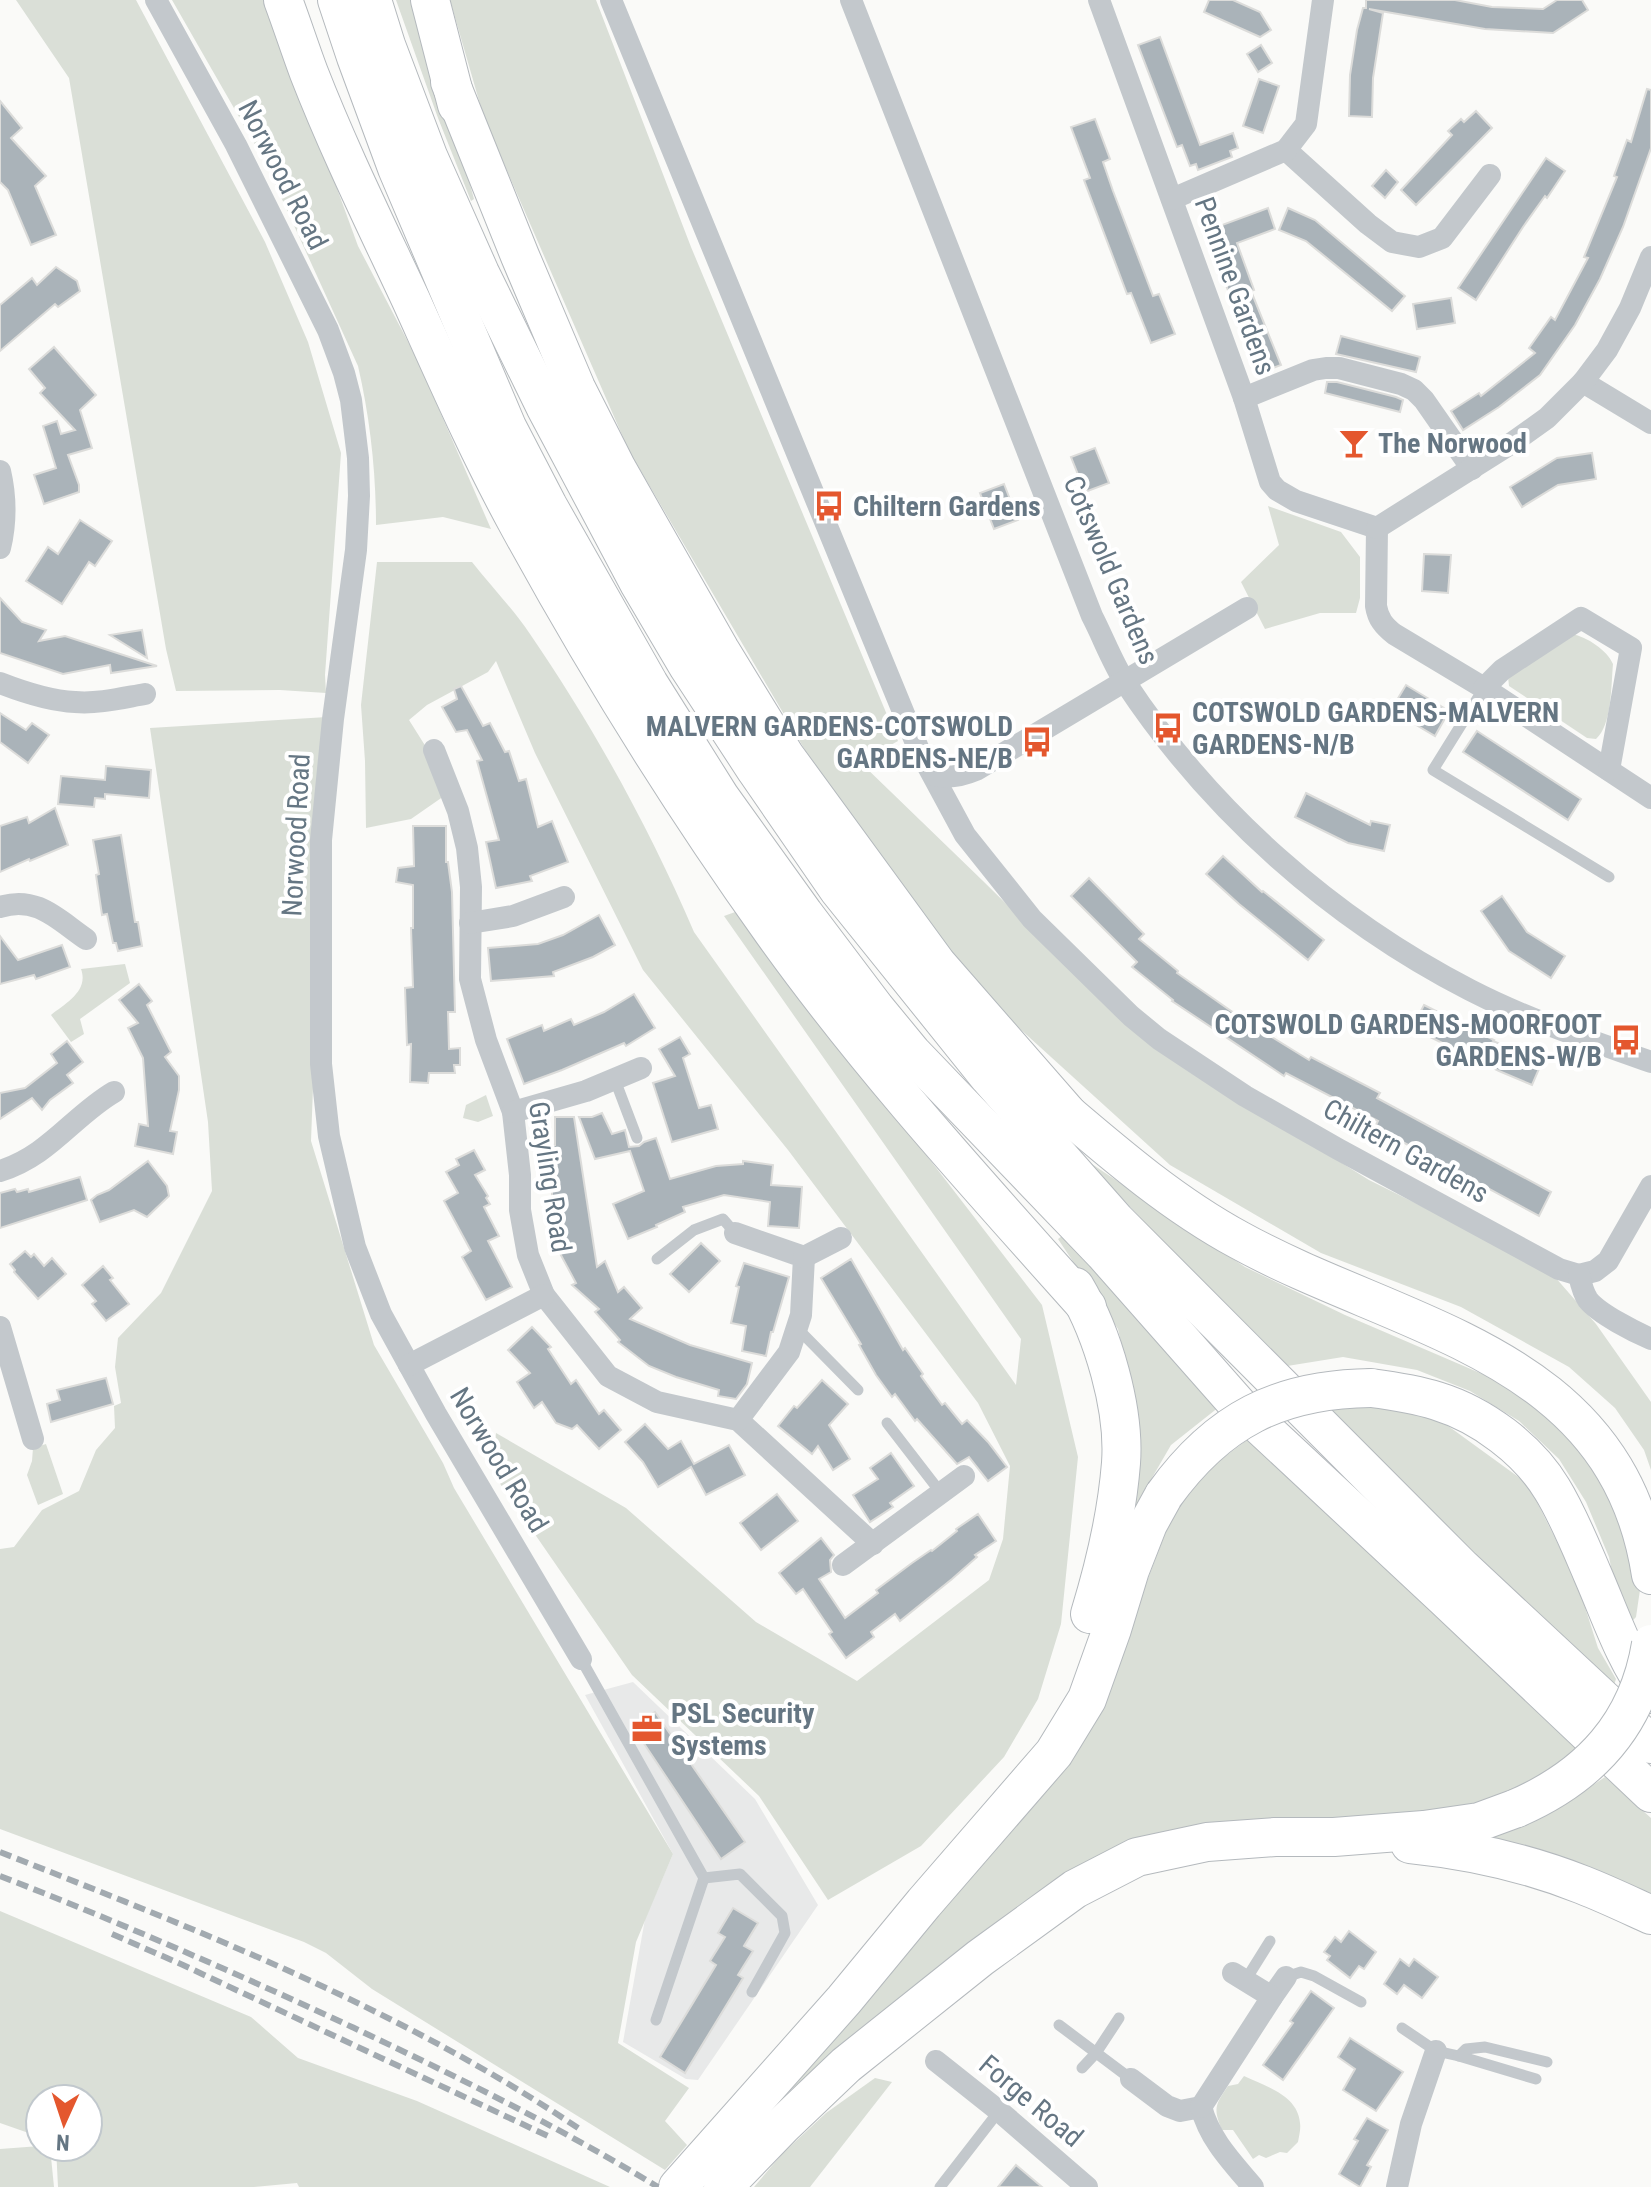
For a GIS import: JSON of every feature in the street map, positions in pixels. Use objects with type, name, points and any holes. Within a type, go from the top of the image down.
[{"type":"highway","points":[[283,0],[315,87],[475,440],[517,522],[611,686],[689,810],[775,935],[947,1150],[1087,1307]]},
{"type":"highway","points":[[337,0],[397,168],[507,427],[607,612],[720,797],[813,926],[912,1053],[1056,1255],[1087,1307],[1111,1373],[1118,1414],[1121,1460],[1116,1503],[1102,1575],[1064,1701],[1023,1788]]},
{"type":"highway","points":[[372,0],[428,156],[480,273],[545,406],[639,583],[688,666],[838,889],[989,1077],[1116,1221],[1462,1568],[1651,1744]]},
{"type":"highway","points":[[430,0],[450,82],[505,262],[587,486]]},
{"type":"highway","points":[[450,82],[576,388],[617,469],[720,650],[785,756],[937,964],[1068,1114]]},
{"type":"highway","points":[[401,278],[507,427]]},
{"type":"highway","points":[[912,983],[1120,1159],[1239,1240],[1306,1273],[1478,1348],[1542,1388],[1572,1414],[1613,1465],[1643,1534],[1651,1575]]},
{"type":"highway","points":[[912,1053],[1104,1253],[1239,1406],[1651,1793]]},
{"type":"highway","points":[[678,2187],[844,2000],[1054,1753],[1087,1699],[1130,1570],[1148,1524],[1164,1495],[1203,1448],[1253,1413],[1310,1393],[1341,1388],[1371,1388],[1406,1392],[1441,1402],[1493,1429],[1529,1460],[1551,1487],[1622,1646],[1651,1694]]},
{"type":"highway","points":[[723,2187],[846,2065],[980,1958],[1075,1889],[1137,1857],[1207,1842],[1424,1830],[1479,1822],[1517,1808],[1568,1781],[1610,1741],[1639,1690],[1651,1644]]},
{"type":"highway","points":[[1334,1837],[1446,1848],[1520,1864],[1583,1885],[1651,1915]]},
{"type":"street","name":"Norwood Road","points":[[156,0],[236,145],[328,330],[351,400],[359,496],[356,550],[321,840],[321,1064],[329,1136],[355,1247],[381,1314],[436,1414],[581,1659]]},
{"type":"street","name":"Chiltern Gardens","points":[[611,0],[918,748],[965,835],[980,856],[1032,919],[1131,1016],[1159,1039],[1245,1096],[1338,1149],[1559,1269],[1579,1275]]},
{"type":"street","name":"Cotswold Gardens","points":[[851,0],[1092,616],[1124,681],[1162,733],[1212,794],[1254,837],[1353,918],[1470,990],[1584,1039],[1651,1062]]},
{"type":"street","name":"Pennine Gardens","points":[[1099,0],[1244,398],[1270,482],[1296,501],[1377,528]]},
{"type":"street","points":[[1172,199],[1286,150],[1306,124],[1323,0]]},
{"type":"street","points":[[1286,150],[1392,242],[1419,247],[1442,238],[1490,175]]},
{"type":"street","points":[[1651,257],[1630,308],[1607,350],[1583,382],[1547,418],[1377,528],[1376,606],[1378,617],[1394,634],[1484,688],[1651,798]]},
{"type":"street","points":[[1244,398],[1313,370],[1326,368],[1339,368],[1401,384],[1414,390],[1424,400],[1472,469]]},
{"type":"street","points":[[1583,382],[1651,423]]},
{"type":"street","points":[[0,471],[5,505],[0,548]]},
{"type":"street","points":[[934,775],[951,777],[976,770],[1247,608]]},
{"type":"street","points":[[1484,688],[1502,670],[1581,618],[1631,648],[1609,770]]},
{"type":"street","points":[[0,683],[45,697],[75,702],[145,694]]},
{"type":"street","name":"Grayling Road","points":[[434,750],[458,811],[467,848],[471,887],[470,979],[477,1011],[513,1112],[520,1175],[520,1210],[528,1255],[544,1295],[608,1376],[657,1402],[738,1420]]},
{"type":"street","points":[[470,923],[513,916],[564,897]]},
{"type":"street","points":[[0,907],[17,902],[33,904],[86,939]]},
{"type":"street","points":[[513,1112],[586,1091],[641,1068]]},
{"type":"street","points":[[0,1171],[15,1166],[49,1145],[96,1103],[114,1092]]},
{"type":"street","points":[[1651,1186],[1608,1261],[1595,1271],[1579,1275],[1589,1302],[1651,1339]]},
{"type":"street","points":[[735,1233],[804,1257],[841,1238]]},
{"type":"street","points":[[804,1257],[801,1315],[789,1352],[738,1420],[873,1544]]},
{"type":"street","points":[[409,1365],[544,1295]]},
{"type":"street","points":[[0,1327],[33,1439]]},
{"type":"street","points":[[843,1565],[964,1476]]},
{"type":"street","points":[[1239,1977],[1272,1997]]},
{"type":"street","points":[[1131,2079],[1167,2106],[1180,2111],[1201,2107],[1286,1977]]},
{"type":"street","points":[[1397,2187],[1411,2124],[1436,2051]]},
{"type":"street","name":"Forge Road","points":[[936,2061],[1087,2187]]},
{"type":"street","points":[[1201,2107],[1217,2145],[1253,2187]]},
{"type":"lane","points":[[1484,688],[1433,770],[1609,877]]},
{"type":"lane","points":[[615,1080],[637,1138]]},
{"type":"lane","points":[[657,1259],[694,1230],[723,1219],[735,1233]]},
{"type":"lane","points":[[797,1328],[858,1390]]},
{"type":"lane","points":[[887,1423],[941,1493]]},
{"type":"lane","points":[[581,1659],[704,1878],[656,2020]]},
{"type":"lane","points":[[704,1878],[740,1874],[782,1916],[785,1933],[752,1992]]},
{"type":"lane","points":[[1239,1977],[1270,1941]]},
{"type":"lane","points":[[1286,1977],[1301,1972],[1314,1976],[1361,2002]]},
{"type":"lane","points":[[1082,2068],[1119,2018]]},
{"type":"lane","points":[[1059,2025],[1131,2079]]},
{"type":"lane","points":[[1402,2028],[1436,2051],[1536,2079]]},
{"type":"lane","points":[[1459,2056],[1466,2049],[1485,2047],[1547,2062]]},
{"type":"lane","points":[[940,2187],[999,2111]]},
{"type":"shaded area","points":[[16,0],[136,0],[265,242],[308,342],[341,453],[326,693],[176,691],[166,649],[69,78]]},
{"type":"shaded area","points":[[172,0],[268,0],[358,246],[418,361],[491,529],[443,517],[376,525],[372,445],[358,366],[266,164]]},
{"type":"shaded area","points":[[396,0],[423,0],[474,199],[471,201],[438,118]]},
{"type":"shaded area","points":[[450,0],[596,0],[691,247],[898,741],[860,762],[1143,1039],[1369,1180],[1548,1269],[1596,1324],[1651,1402],[1651,1470],[1644,1450],[1615,1408],[1569,1367],[1461,1307],[1321,1253],[1170,1165],[963,977],[845,818],[629,451],[484,118]]},
{"type":"shaded area","points":[[1268,506],[1341,532],[1360,557],[1360,598],[1356,613],[1320,613],[1265,629],[1241,582],[1279,545]]},
{"type":"shaded area","points":[[377,562],[472,562],[530,634],[619,779],[659,855],[694,932],[1016,1385],[1021,1339],[724,916],[738,911],[1042,1305],[1078,1457],[1061,1624],[1038,1699],[1004,1757],[921,1846],[828,1900],[759,1796],[632,1675],[492,1472],[496,1433],[626,1508],[756,1622],[857,1681],[989,1580],[1003,1539],[1010,1466],[978,1403],[788,1150],[643,970],[535,753],[496,661],[488,672],[427,705],[409,720],[426,747],[447,794],[411,819],[366,828],[361,705]]},
{"type":"shaded area","points":[[1572,634],[1596,645],[1613,664],[1608,715],[1596,739],[1587,738],[1509,686],[1508,677]]},
{"type":"shaded area","points":[[327,717],[311,1141],[374,1345],[443,1463],[454,1488],[673,1854],[636,1942],[618,2043],[689,2088],[665,2121],[687,2145],[665,2170],[372,1989],[326,1953],[304,1942],[0,1829],[0,1549],[14,1547],[42,1510],[79,1491],[96,1450],[115,1428],[114,1406],[121,1403],[115,1367],[118,1338],[161,1293],[212,1191],[208,1122],[150,728]]},
{"type":"shaded area","points":[[125,964],[130,983],[80,1019],[84,1034],[71,1042],[51,1015],[79,990],[83,977],[81,969]]},
{"type":"shaded area","points":[[486,1095],[493,1116],[478,1122],[463,1118],[466,1105]]},
{"type":"shaded area","points":[[1086,1160],[1245,1267],[1345,1315],[1501,1382],[1553,1417],[1593,1458],[1632,1541],[1641,1583],[1636,1617],[1624,1630],[1609,1557],[1586,1502],[1559,1459],[1519,1421],[1470,1391],[1417,1370],[1343,1357],[1281,1367]]},
{"type":"shaded area","points":[[1065,1234],[1224,1403],[1171,1445],[1124,1526],[1133,1395],[1118,1329],[1058,1239]]},
{"type":"shaded area","points":[[1323,1407],[1422,1407],[1528,1484],[1577,1582],[1598,1648],[1616,1679],[1612,1691]]},
{"type":"shaded area","points":[[1251,1437],[1579,1747],[1548,1771],[1512,1791],[1472,1806],[1413,1820],[1211,1826],[982,1938],[784,2095],[1111,1676],[1171,1518],[1207,1470]]},
{"type":"shaded area","points":[[46,1444],[63,1494],[38,1505],[27,1475],[33,1448]]},
{"type":"shaded area","points":[[633,1682],[755,1799],[818,1905],[698,2080],[686,2079],[623,2042],[645,1919],[673,1854],[585,1695]]},
{"type":"shaded area","points":[[1605,1777],[1651,1818],[1651,1898],[1471,1837],[1513,1827],[1557,1809]]},
{"type":"shaded area","points":[[0,1911],[251,2017],[298,2058],[417,2101],[610,2187],[299,2187],[297,2183],[254,2187],[58,2187],[57,2163],[104,2163],[104,2083],[24,2083],[24,2131],[0,2123]]},
{"type":"shaded area","points":[[1244,2076],[1287,2098],[1298,2113],[1298,2142],[1287,2153],[1280,2152],[1266,2158],[1259,2155],[1253,2159],[1233,2130],[1222,2130],[1217,2117],[1218,2102],[1228,2086],[1238,2084]]},
{"type":"shaded area","points":[[875,2078],[892,2082],[810,2187],[754,2187],[782,2154],[826,2113]]},
{"type":"shaded area","points":[[24,2147],[24,2163],[52,2163],[54,2187],[0,2187],[0,2149]]},
{"type":"building","points":[[1209,0],[1233,0],[1260,12],[1271,30],[1260,37],[1204,12]]},
{"type":"building","points":[[1366,0],[1455,0],[1492,7],[1543,9],[1557,0],[1582,0],[1588,10],[1553,33],[1485,29],[1369,9],[1383,13],[1373,78],[1372,117],[1349,116],[1350,75],[1357,30]]},
{"type":"building","points":[[1160,37],[1200,145],[1233,133],[1238,148],[1230,151],[1232,157],[1198,170],[1196,164],[1190,166],[1182,145],[1177,147],[1138,45]]},
{"type":"building","points":[[1261,45],[1272,63],[1258,72],[1247,54]]},
{"type":"building","points":[[1259,79],[1279,86],[1263,133],[1243,126]]},
{"type":"building","points":[[1647,89],[1651,90],[1651,148],[1623,227],[1600,279],[1575,325],[1540,375],[1463,430],[1451,411],[1479,393],[1481,396],[1535,353],[1529,348],[1551,317],[1555,320],[1588,258],[1584,257],[1617,177],[1614,176],[1627,140],[1631,142]]},
{"type":"building","points":[[0,101],[22,128],[11,138],[46,176],[35,186],[56,235],[31,245],[8,190],[0,182]]},
{"type":"building","points":[[1476,111],[1492,128],[1416,205],[1401,190],[1452,135],[1448,131]]},
{"type":"building","points":[[1095,119],[1110,159],[1103,162],[1113,191],[1153,296],[1159,294],[1175,334],[1151,343],[1131,293],[1127,294],[1084,180],[1090,178],[1071,127]]},
{"type":"building","points":[[1546,158],[1565,171],[1523,227],[1476,300],[1458,288]]},
{"type":"building","points":[[1386,170],[1398,182],[1385,198],[1372,186]]},
{"type":"building","points":[[1268,208],[1275,229],[1237,243],[1254,290],[1251,291],[1281,365],[1260,373],[1226,285],[1229,284],[1219,258],[1225,255],[1217,234],[1224,231],[1222,225]]},
{"type":"building","points":[[1288,208],[1315,220],[1405,296],[1392,311],[1306,241],[1279,230]]},
{"type":"building","points":[[56,267],[77,281],[80,291],[58,307],[55,304],[0,351],[0,305],[32,278],[37,285]]},
{"type":"building","points":[[1451,298],[1455,323],[1417,329],[1413,304]]},
{"type":"building","points":[[1341,336],[1420,357],[1416,372],[1336,354]]},
{"type":"building","points":[[54,347],[96,395],[80,410],[92,448],[68,455],[79,492],[44,504],[34,475],[56,468],[43,426],[57,421],[61,434],[75,430],[40,393],[45,388],[29,369]]},
{"type":"building","points":[[1327,382],[1396,397],[1403,400],[1400,412],[1325,393]]},
{"type":"building","points":[[1095,448],[1109,483],[1085,492],[1071,457]]},
{"type":"building","points":[[1592,453],[1596,479],[1558,485],[1522,507],[1510,487],[1557,458]]},
{"type":"building","points":[[1004,484],[1018,520],[994,529],[980,493]]},
{"type":"building","points":[[80,520],[112,541],[95,566],[89,562],[62,604],[26,581],[48,547],[58,554]]},
{"type":"building","points":[[1424,554],[1451,555],[1448,593],[1422,591]]},
{"type":"building","points":[[0,598],[22,622],[46,630],[39,641],[65,636],[157,666],[111,673],[110,665],[63,674],[0,653]]},
{"type":"building","points":[[142,630],[147,658],[110,635]]},
{"type":"building","points":[[1406,685],[1449,711],[1435,736],[1391,710]]},
{"type":"building","points":[[461,686],[483,726],[490,723],[505,752],[509,751],[519,781],[526,779],[538,827],[552,821],[568,862],[530,876],[532,881],[496,888],[486,842],[499,840],[477,761],[482,760],[467,730],[456,732],[442,707],[457,699],[454,689]]},
{"type":"building","points":[[0,713],[26,730],[32,723],[49,735],[28,763],[0,742]]},
{"type":"building","points":[[1477,731],[1581,799],[1568,820],[1463,752]]},
{"type":"building","points":[[106,766],[151,770],[149,798],[105,794],[105,799],[95,798],[94,807],[58,804],[61,776],[105,780]]},
{"type":"building","points":[[1306,793],[1370,825],[1371,821],[1390,825],[1384,851],[1348,843],[1295,817]]},
{"type":"building","points":[[55,808],[68,845],[0,872],[0,826],[27,817],[29,823]]},
{"type":"building","points":[[413,826],[446,826],[446,862],[452,892],[455,1012],[448,1012],[449,1049],[460,1048],[460,1065],[454,1065],[455,1073],[429,1073],[428,1083],[410,1082],[411,1044],[407,1045],[405,988],[413,987],[413,885],[396,882],[398,868],[414,866]]},
{"type":"building","points":[[121,835],[135,922],[138,922],[142,946],[118,951],[116,943],[113,943],[107,914],[102,915],[93,840]]},
{"type":"building","points":[[1223,856],[1262,892],[1324,940],[1308,960],[1206,874]]},
{"type":"building","points":[[1089,878],[1144,934],[1139,939],[1177,973],[1261,1032],[1309,1060],[1311,1057],[1380,1093],[1377,1098],[1551,1192],[1539,1216],[1375,1127],[1378,1121],[1286,1073],[1284,1076],[1172,1001],[1132,967],[1137,962],[1071,896]]},
{"type":"building","points":[[1502,896],[1527,932],[1565,956],[1551,978],[1509,951],[1481,911]]},
{"type":"building","points":[[599,915],[615,945],[553,972],[554,976],[491,981],[488,948],[538,944],[563,935]]},
{"type":"building","points":[[0,936],[18,960],[62,945],[70,967],[36,979],[34,975],[0,984]]},
{"type":"building","points":[[139,984],[152,1001],[147,1005],[171,1052],[165,1057],[179,1076],[170,1131],[177,1132],[173,1154],[135,1146],[139,1124],[148,1126],[143,1058],[128,1028],[138,1023],[119,1000]]},
{"type":"building","points":[[634,994],[655,1028],[626,1046],[624,1043],[524,1084],[507,1039],[542,1025],[544,1031],[571,1019],[574,1025]]},
{"type":"building","points":[[1424,1005],[1493,1041],[1542,1062],[1532,1085],[1412,1028]]},
{"type":"building","points":[[680,1037],[690,1054],[683,1058],[699,1108],[711,1105],[718,1129],[672,1142],[653,1083],[675,1076],[659,1049]]},
{"type":"building","points":[[67,1041],[83,1062],[67,1075],[73,1083],[42,1110],[32,1098],[0,1119],[0,1093],[25,1088],[57,1063],[51,1054]]},
{"type":"building","points":[[602,1113],[612,1134],[625,1130],[629,1147],[656,1138],[670,1179],[716,1166],[743,1164],[743,1161],[773,1165],[771,1185],[802,1187],[799,1228],[768,1226],[770,1202],[724,1195],[683,1207],[685,1212],[628,1239],[613,1204],[644,1191],[630,1151],[595,1159],[579,1117]]},
{"type":"building","points":[[555,1117],[574,1117],[597,1267],[605,1261],[618,1292],[624,1287],[642,1308],[630,1319],[690,1345],[752,1363],[747,1384],[736,1399],[718,1396],[719,1390],[649,1366],[618,1342],[620,1340],[595,1312],[599,1309],[572,1285],[576,1283],[556,1246],[552,1216]]},
{"type":"building","points":[[474,1150],[485,1170],[475,1175],[488,1196],[486,1198],[490,1204],[484,1207],[499,1236],[488,1241],[512,1287],[486,1300],[462,1257],[471,1251],[444,1201],[458,1193],[446,1172],[459,1165],[456,1159]]},
{"type":"building","points":[[148,1161],[167,1186],[169,1196],[147,1217],[134,1210],[100,1222],[91,1200]]},
{"type":"building","points":[[80,1177],[87,1200],[0,1228],[0,1193],[15,1189],[17,1192],[28,1189],[29,1192]]},
{"type":"building","points":[[701,1243],[720,1261],[689,1292],[670,1274]]},
{"type":"building","points":[[25,1251],[31,1257],[34,1254],[44,1266],[52,1258],[66,1274],[38,1299],[10,1264]]},
{"type":"building","points":[[851,1259],[903,1350],[905,1348],[942,1405],[945,1403],[962,1424],[967,1420],[1007,1467],[988,1481],[969,1457],[957,1464],[917,1419],[915,1421],[895,1394],[892,1397],[876,1375],[821,1278]]},
{"type":"building","points":[[744,1263],[789,1277],[766,1356],[742,1351],[746,1326],[731,1323],[739,1287],[736,1286]]},
{"type":"building","points":[[103,1266],[129,1304],[106,1321],[92,1304],[96,1301],[82,1285]]},
{"type":"building","points":[[532,1327],[551,1347],[548,1349],[571,1384],[576,1380],[599,1414],[604,1410],[621,1430],[599,1449],[577,1425],[572,1429],[556,1423],[542,1402],[534,1408],[517,1382],[530,1373],[508,1350]]},
{"type":"building","points":[[106,1378],[113,1404],[51,1422],[47,1404],[60,1400],[57,1390]]},
{"type":"building","points":[[822,1380],[848,1404],[829,1425],[850,1459],[833,1470],[818,1446],[812,1454],[778,1426]]},
{"type":"building","points":[[645,1424],[668,1449],[681,1441],[694,1464],[729,1445],[745,1475],[706,1495],[691,1467],[658,1487],[643,1462],[625,1442]]},
{"type":"building","points":[[891,1453],[914,1486],[890,1503],[893,1507],[870,1522],[853,1495],[878,1479],[870,1468]]},
{"type":"building","points":[[777,1494],[798,1521],[761,1550],[740,1523]]},
{"type":"building","points":[[978,1514],[996,1541],[975,1555],[977,1557],[900,1621],[895,1614],[871,1632],[874,1637],[846,1658],[803,1589],[796,1594],[779,1573],[821,1538],[834,1555],[830,1560],[831,1572],[819,1579],[845,1618],[878,1593],[876,1590]]},
{"type":"building","points":[[655,1712],[745,1842],[721,1859],[633,1727]]},
{"type":"building","points":[[733,1908],[758,1923],[744,1946],[753,1951],[738,1975],[743,1978],[685,2073],[660,2057],[716,1965],[710,1961],[725,1937],[718,1933]]},
{"type":"building","points":[[1349,1931],[1376,1952],[1364,1969],[1359,1966],[1350,1978],[1327,1960],[1330,1956],[1324,1952],[1335,1937],[1341,1942]]},
{"type":"building","points":[[1400,1959],[1409,1966],[1414,1959],[1438,1977],[1422,1998],[1404,1985],[1397,1994],[1384,1984]]},
{"type":"building","points":[[1311,1991],[1334,2008],[1283,2080],[1263,2065]]},
{"type":"building","points":[[1350,2038],[1403,2072],[1376,2111],[1343,2090],[1355,2069],[1338,2057]]},
{"type":"building","points":[[1367,2118],[1388,2130],[1367,2165],[1371,2167],[1360,2187],[1339,2174]]},
{"type":"building","points":[[1016,2165],[1042,2187],[998,2187]]},
{"type":"railway","points":[[0,1852],[298,1975],[443,2047],[581,2130]]},
{"type":"railway","points":[[0,1876],[177,1948],[352,2027],[507,2103],[658,2187]]},
{"type":"railway","points":[[112,1934],[550,2137]]},
{"type":"place","name":"The Norwood","points":[[1354,443]]},
{"type":"place","name":"Chiltern Gardens","points":[[829,506]]},
{"type":"place","name":"COTSWOLD GARDENS-MALVERN GARDENS-N/B","points":[[1168,728]]},
{"type":"place","name":"MALVERN GARDENS-COTSWOLD GARDENS-NE/B","points":[[1037,742]]},
{"type":"place","name":"COTSWOLD GARDENS-MOORFOOT GARDENS-W/B","points":[[1626,1040]]},
{"type":"place","name":"PSL Security Systems","points":[[647,1729]]}]
